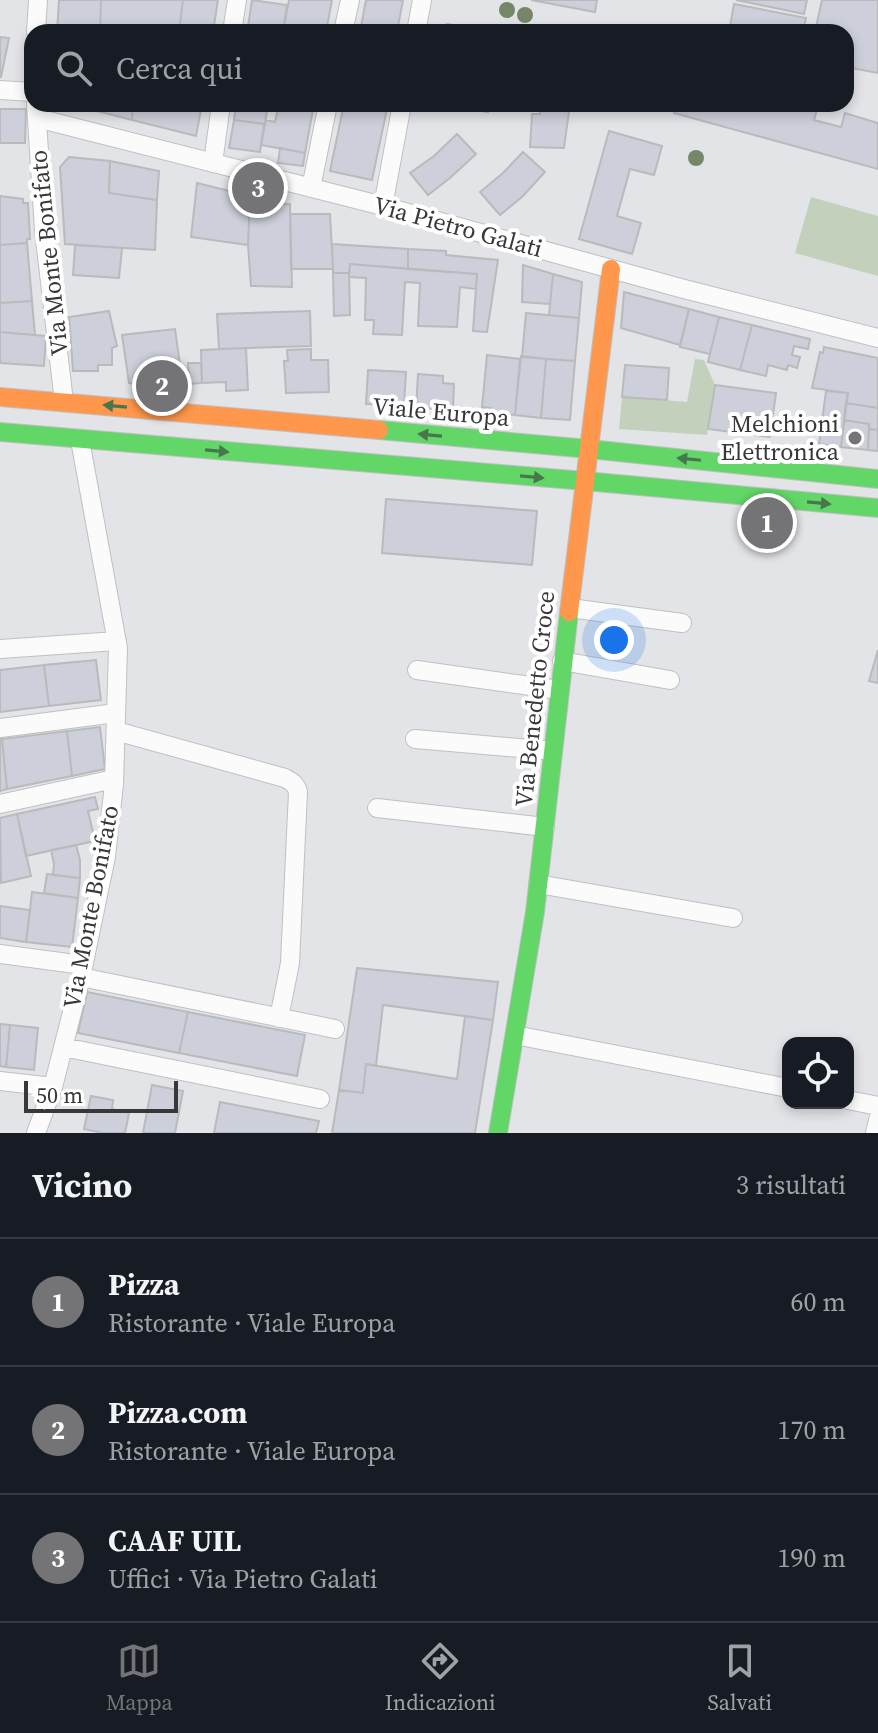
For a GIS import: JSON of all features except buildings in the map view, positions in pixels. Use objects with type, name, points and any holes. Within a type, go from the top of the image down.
[{"type":"street","points":[[36,24],[38,0]]},
{"type":"street","points":[[233,24],[237,0]]},
{"type":"street","points":[[345,24],[350,0]]},
{"type":"street","points":[[418,24],[422,0]]},
{"type":"street","points":[[0,90],[24,92]]},
{"type":"street","name":"Via Monte Bonifato","points":[[36,112],[44,231],[64,402]]},
{"type":"street","name":"Via Pietro Galati","points":[[39,112],[213,163],[878,338]]},
{"type":"street","points":[[213,163],[220,112]]},
{"type":"street","points":[[311,188],[326,112]]},
{"type":"street","points":[[383,206],[401,112]]},
{"type":"street","name":"Via Benedetto Croce","points":[[498,1133],[538,884],[562,661],[611,269]]},
{"type":"street","name":"Viale Europa","points":[[0,397],[589,449],[878,479]]},
{"type":"street","points":[[0,432],[878,508]]},
{"type":"street","name":"Via Monte Bonifato","points":[[36,1133],[53,1087],[82,971],[106,857],[114,779],[117,641],[80,440]]},
{"type":"street","points":[[570,608],[682,623]]},
{"type":"street","points":[[0,649],[117,641]]},
{"type":"street","points":[[562,661],[670,680]]},
{"type":"street","points":[[417,670],[559,690]]},
{"type":"street","points":[[0,728],[116,722],[285,778],[296,786],[290,963],[279,1018]]},
{"type":"street","points":[[415,739],[553,751]]},
{"type":"street","points":[[0,804],[114,779]]},
{"type":"street","points":[[377,808],[545,827]]},
{"type":"street","points":[[538,884],[733,918]]},
{"type":"street","points":[[0,954],[335,1029]]},
{"type":"street","points":[[515,1035],[782,1087]]},
{"type":"street","points":[[63,1047],[320,1099]]},
{"type":"street","points":[[0,1081],[53,1087]]},
{"type":"street","points":[[854,1101],[878,1106]]},
{"type":"street","points":[[875,1133],[878,1120]]},
{"type":"green space","points":[[811,197],[878,216],[878,276],[795,253]]},
{"type":"green space","points":[[695,359],[704,360],[715,385],[707,435],[619,429],[622,397],[687,402]]},
{"type":"traffic: fast","points":[[379,430],[878,479]]},
{"type":"traffic: fast","points":[[0,432],[878,508]]},
{"type":"traffic: fast","points":[[498,1133],[535,912],[569,612]]},
{"type":"traffic: slow","points":[[569,612],[611,269]]},
{"type":"traffic: slow","points":[[0,397],[379,430]]},
{"type":"place","name":"CAAF UIL","points":[[258,188]]},
{"type":"place","name":"Pizza.com","points":[[162,386]]},
{"type":"place","name":"Melchioni Elettronica","points":[[855,438]]},
{"type":"place","name":"Pizza","points":[[767,523]]}]
